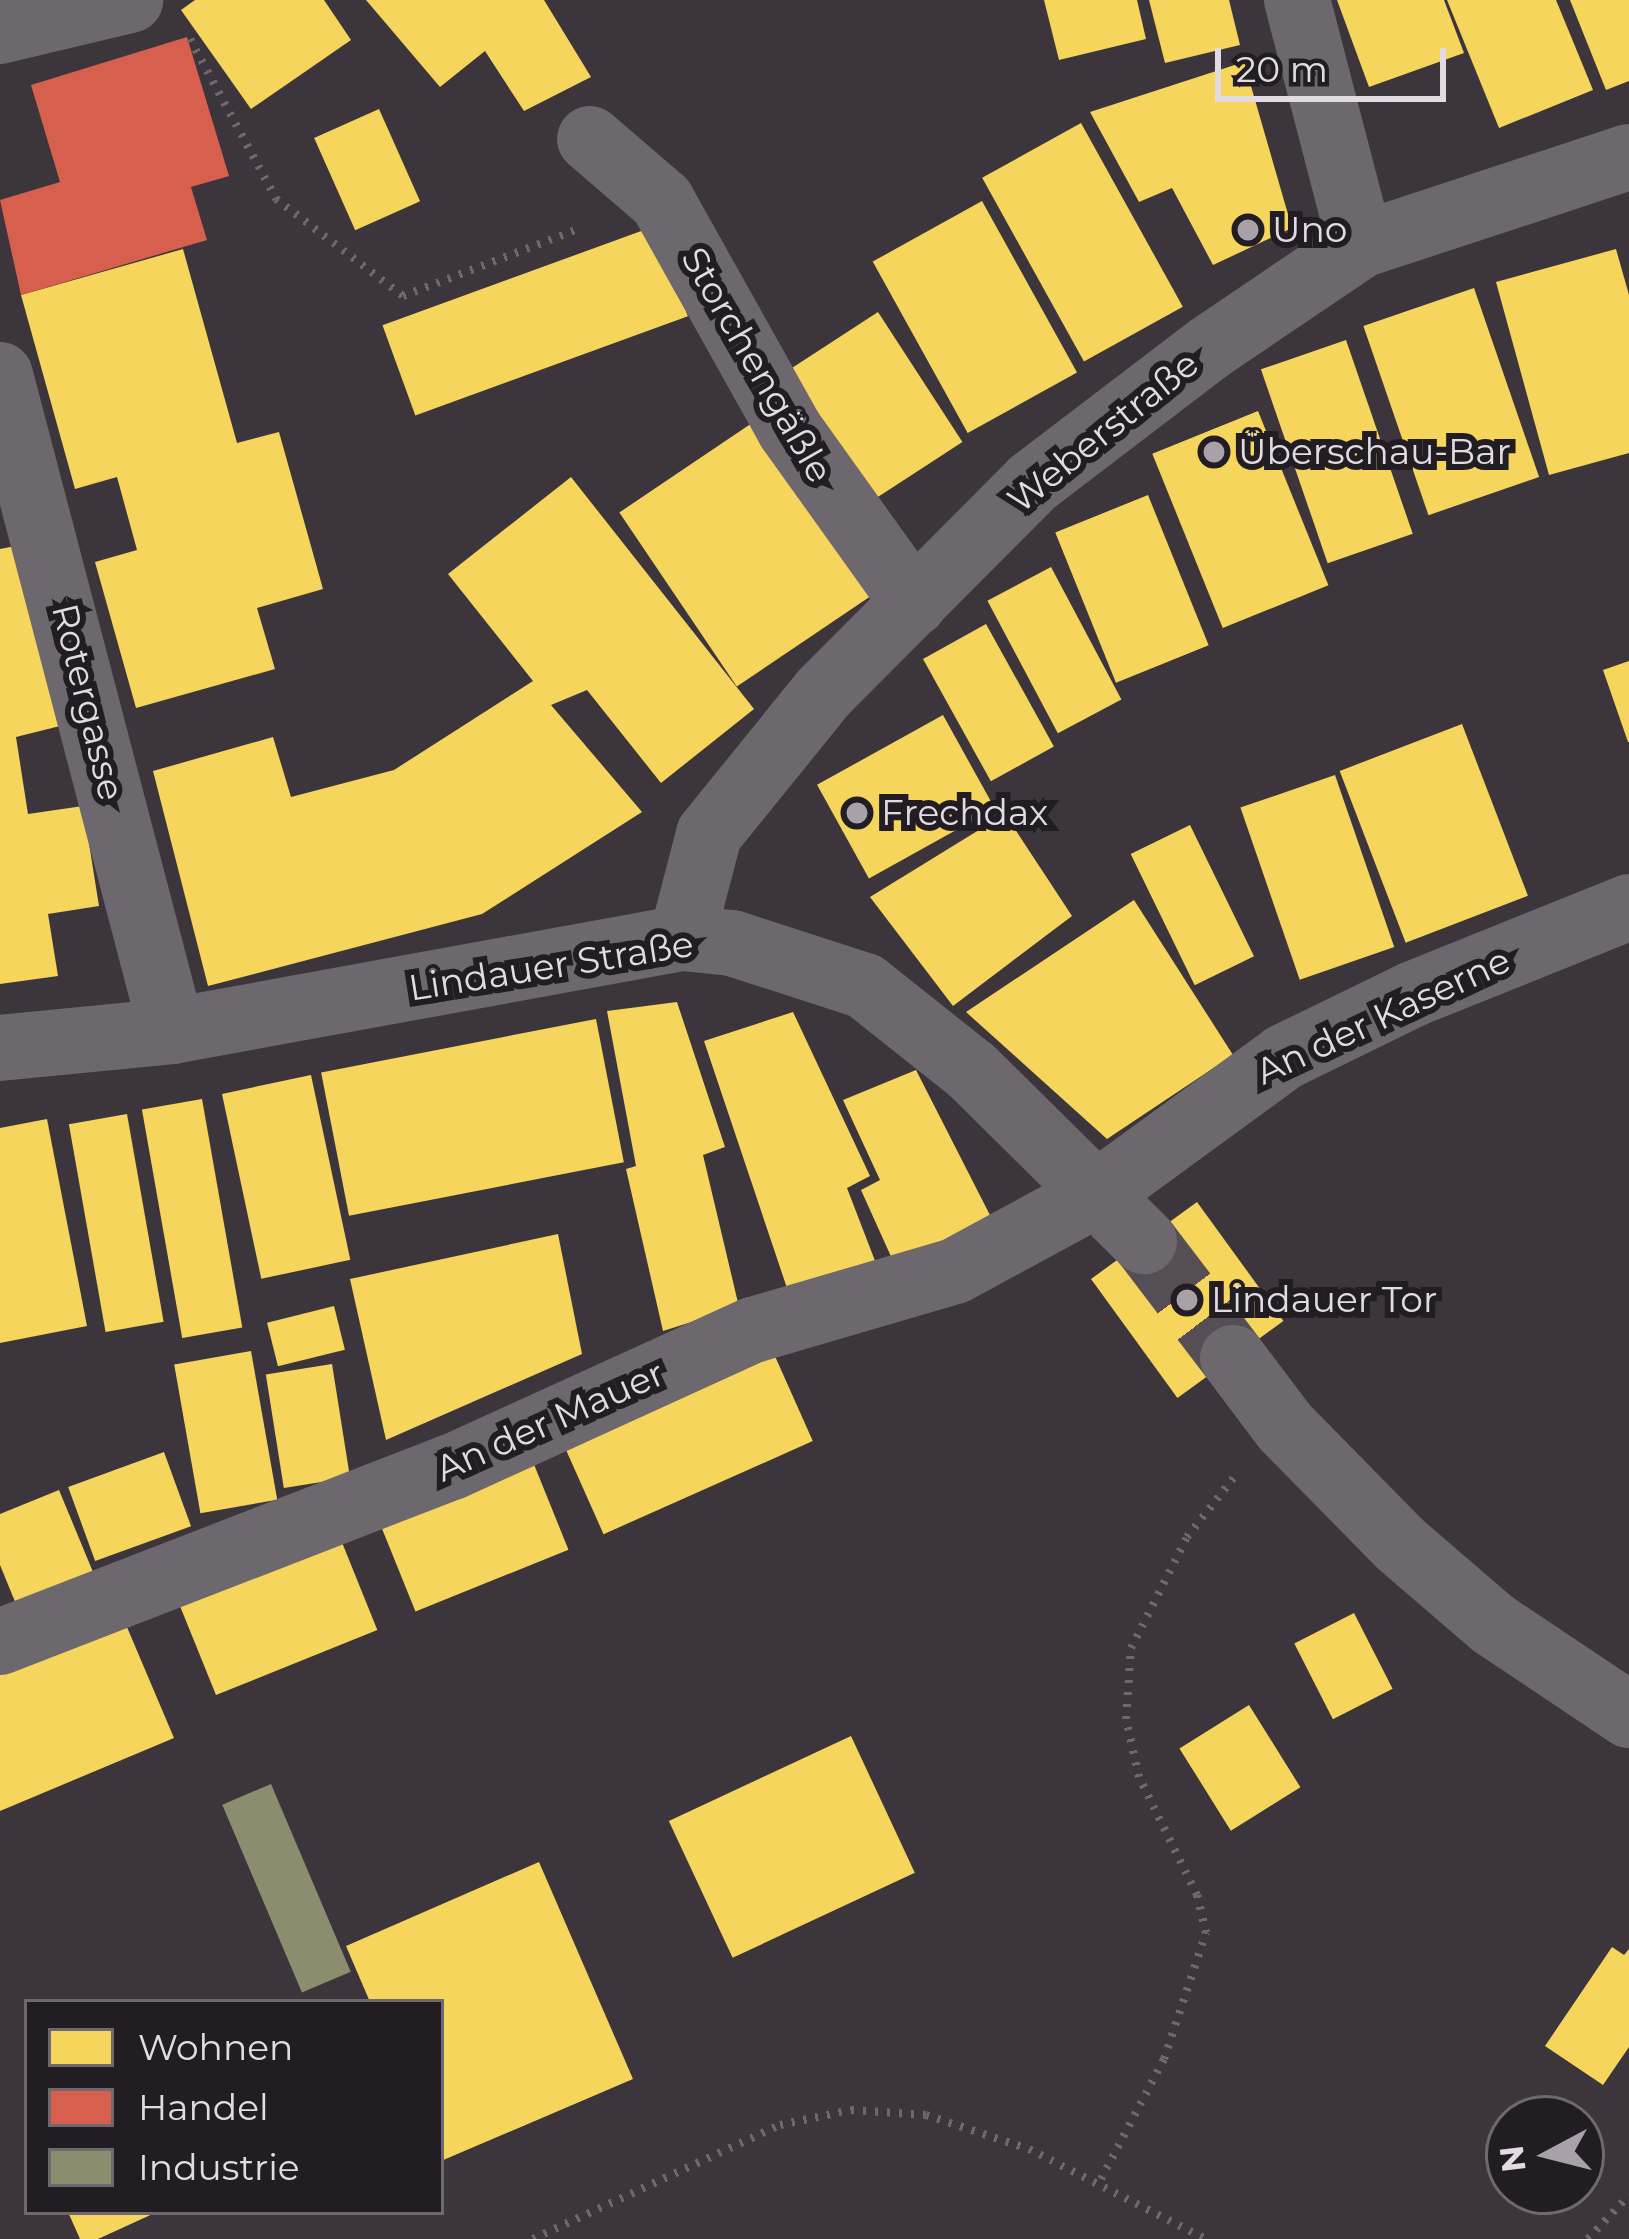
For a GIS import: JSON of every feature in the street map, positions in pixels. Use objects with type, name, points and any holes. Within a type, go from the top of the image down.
[{"type":"street","points":[[1297,0],[1361,245]]},
{"type":"street","points":[[0,32],[155,10]]},
{"type":"street","name":"Storchengäßle","points":[[590,140],[662,201],[790,430],[914,603]]},
{"type":"street","name":"Weberstraße","points":[[682,938],[709,834],[824,692],[1032,483],[1361,245],[1629,157]]},
{"type":"street","name":"Rotergasse","points":[[0,375],[172,1030]]},
{"type":"street","name":"An der Kaserne","points":[[1095,1196],[1284,1057],[1413,994],[1629,907]]},
{"type":"street","name":"Lindauer Straße","points":[[0,1048],[172,1030],[682,938],[776,955],[865,986],[972,1071],[1144,1241]]},
{"type":"street","name":"An der Mauer","points":[[0,1642],[452,1467],[753,1330],[955,1271],[1095,1196]]},
{"type":"street","points":[[1233,1358],[1286,1427],[1400,1544],[1493,1624],[1629,1715]]},
{"type":"path","points":[[155,10],[276,199],[404,296],[662,201]]},
{"type":"path","points":[[1101,2179],[1164,2059],[1206,1933],[1197,1894],[1139,1777],[1126,1719],[1131,1648],[1187,1537],[1252,1460]]},
{"type":"path","points":[[533,2239],[780,2126],[851,2110],[926,2114],[1101,2179],[1206,2239]]},
{"type":"path","points":[[1588,2239],[1629,2195]]},
{"type":"building: Wohnen","points":[[195,0],[324,0],[351,40],[251,109],[181,10]]},
{"type":"building: Wohnen","points":[[366,0],[544,0],[591,77],[524,111],[485,51],[440,87]]},
{"type":"building: Wohnen","points":[[1044,0],[1137,0],[1146,39],[1059,60]]},
{"type":"building: Wohnen","points":[[1149,0],[1229,0],[1240,45],[1165,63]]},
{"type":"building: Wohnen","points":[[1337,0],[1444,0],[1464,53],[1369,87]]},
{"type":"building: Wohnen","points":[[1447,0],[1556,0],[1593,90],[1499,128]]},
{"type":"building: Wohnen","points":[[1570,0],[1629,0],[1629,81],[1606,90]]},
{"type":"building: Wohnen","points":[[1244,62],[1292,228],[1213,265],[1172,188],[1139,202],[1090,112]]},
{"type":"building: Wohnen","points":[[379,109],[420,201],[355,230],[314,138]]},
{"type":"building: Wohnen","points":[[1081,123],[1183,307],[1084,361],[982,178]]},
{"type":"building: Wohnen","points":[[982,201],[1077,372],[968,433],[873,262]]},
{"type":"building: Wohnen","points":[[655,226],[688,316],[415,415],[382,325]]},
{"type":"building: Wohnen","points":[[183,249],[237,443],[279,432],[323,589],[257,608],[275,669],[136,708],[95,562],[137,550],[117,477],[75,489],[21,295]]},
{"type":"building: Wohnen","points":[[1616,249],[1629,295],[1629,453],[1549,475],[1496,282]]},
{"type":"building: Wohnen","points":[[1474,288],[1539,477],[1428,515],[1363,326]]},
{"type":"building: Wohnen","points":[[878,312],[962,442],[866,505],[782,375]]},
{"type":"building: Wohnen","points":[[1346,340],[1413,534],[1328,563],[1261,369]]},
{"type":"building: Wohnen","points":[[1258,411],[1328,585],[1223,628],[1152,454]]},
{"type":"building: Wohnen","points":[[752,423],[869,597],[737,687],[619,512]]},
{"type":"building: Wohnen","points":[[571,477],[754,709],[661,783],[587,690],[551,705],[642,812],[482,914],[208,986],[153,771],[273,737],[291,797],[394,770],[533,681],[448,574]]},
{"type":"building: Wohnen","points":[[1148,495],[1209,645],[1116,683],[1055,532]]},
{"type":"building: Wohnen","points":[[26,544],[64,725],[16,737],[28,814],[83,806],[99,906],[48,914],[58,976],[0,984],[0,549]]},
{"type":"building: Wohnen","points":[[1051,567],[1121,699],[1058,733],[987,601]]},
{"type":"building: Wohnen","points":[[986,624],[1054,746],[991,781],[923,659]]},
{"type":"building: Wohnen","points":[[1629,661],[1629,742],[1628,742],[1603,670]]},
{"type":"building: Wohnen","points":[[943,715],[995,809],[869,878],[817,785]]},
{"type":"building: Wohnen","points":[[1462,724],[1528,896],[1406,943],[1340,771]]},
{"type":"building: Wohnen","points":[[1335,775],[1394,947],[1300,980],[1240,808]]},
{"type":"building: Wohnen","points":[[1005,814],[1072,916],[953,1006],[870,897]]},
{"type":"building: Wohnen","points":[[1190,825],[1254,956],[1195,985],[1131,854]]},
{"type":"building: Wohnen","points":[[1134,900],[1233,1055],[1107,1139],[966,1012]]},
{"type":"building: Wohnen","points":[[677,1002],[725,1147],[703,1155],[739,1307],[663,1331],[626,1169],[636,1166],[607,1011]]},
{"type":"building: Wohnen","points":[[793,1012],[870,1176],[847,1188],[877,1266],[791,1300],[704,1041]]},
{"type":"building: Wohnen","points":[[596,1019],[624,1162],[349,1216],[321,1072]]},
{"type":"building: Wohnen","points":[[916,1070],[994,1223],[898,1272],[861,1190],[880,1180],[843,1100]]},
{"type":"building: Wohnen","points":[[311,1075],[350,1260],[261,1279],[222,1094]]},
{"type":"building: Wohnen","points":[[202,1099],[242,1327],[182,1338],[142,1110]]},
{"type":"building: Wohnen","points":[[127,1114],[164,1322],[106,1332],[69,1124]]},
{"type":"building: Wohnen","points":[[47,1119],[87,1326],[0,1343],[0,1128]]},
{"type":"building: Wohnen","name":"Lindauer Tor","points":[[1197,1202],[1283,1321],[1177,1398],[1091,1279]]},
{"type":"building: Wohnen","points":[[558,1234],[582,1354],[386,1440],[350,1279]]},
{"type":"building: Wohnen","points":[[334,1306],[345,1350],[278,1366],[267,1323]]},
{"type":"building: Wohnen","points":[[766,1336],[813,1441],[604,1534],[557,1429]]},
{"type":"building: Wohnen","points":[[251,1351],[277,1500],[200,1513],[174,1365]]},
{"type":"building: Wohnen","points":[[332,1364],[350,1478],[284,1488],[266,1374]]},
{"type":"building: Wohnen","points":[[164,1452],[191,1526],[95,1561],[68,1487]]},
{"type":"building: Wohnen","points":[[531,1457],[568,1550],[415,1612],[378,1519]]},
{"type":"building: Wohnen","points":[[59,1490],[93,1572],[16,1604],[0,1565],[0,1514]]},
{"type":"building: Wohnen","points":[[341,1540],[377,1630],[216,1695],[180,1605]]},
{"type":"building: Wohnen","points":[[121,1613],[174,1738],[0,1811],[0,1666]]},
{"type":"building: Wohnen","points":[[1354,1613],[1393,1689],[1333,1719],[1294,1643]]},
{"type":"building: Wohnen","points":[[1249,1705],[1300,1787],[1231,1831],[1179,1748]]},
{"type":"building: Wohnen","points":[[851,1736],[915,1873],[733,1958],[669,1821]]},
{"type":"building: Wohnen","points":[[539,1862],[633,2079],[444,2160],[444,1999],[369,1999],[346,1946]]},
{"type":"building: Wohnen","points":[[1612,1947],[1624,1955],[1629,1949],[1629,2047],[1603,2085],[1545,2046]]},
{"type":"building: Wohnen","points":[[69,2215],[150,2215],[98,2239],[80,2239]]},
{"type":"building: Handel","points":[[187,37],[229,176],[191,187],[207,240],[21,295],[0,200],[60,182],[31,85]]},
{"type":"building: Industrie","points":[[271,1784],[351,1972],[302,1992],[222,1805]]},
{"type":"tunnel","points":[[1144,1241],[1233,1358]]},
{"type":"place","name":"Uno","points":[[1248,230]]},
{"type":"place","name":"Überschau-Bar","points":[[1214,452]]},
{"type":"place","name":"Frechdax","points":[[857,813]]},
{"type":"place","name":"Lindauer Tor","points":[[1187,1300]]}]
